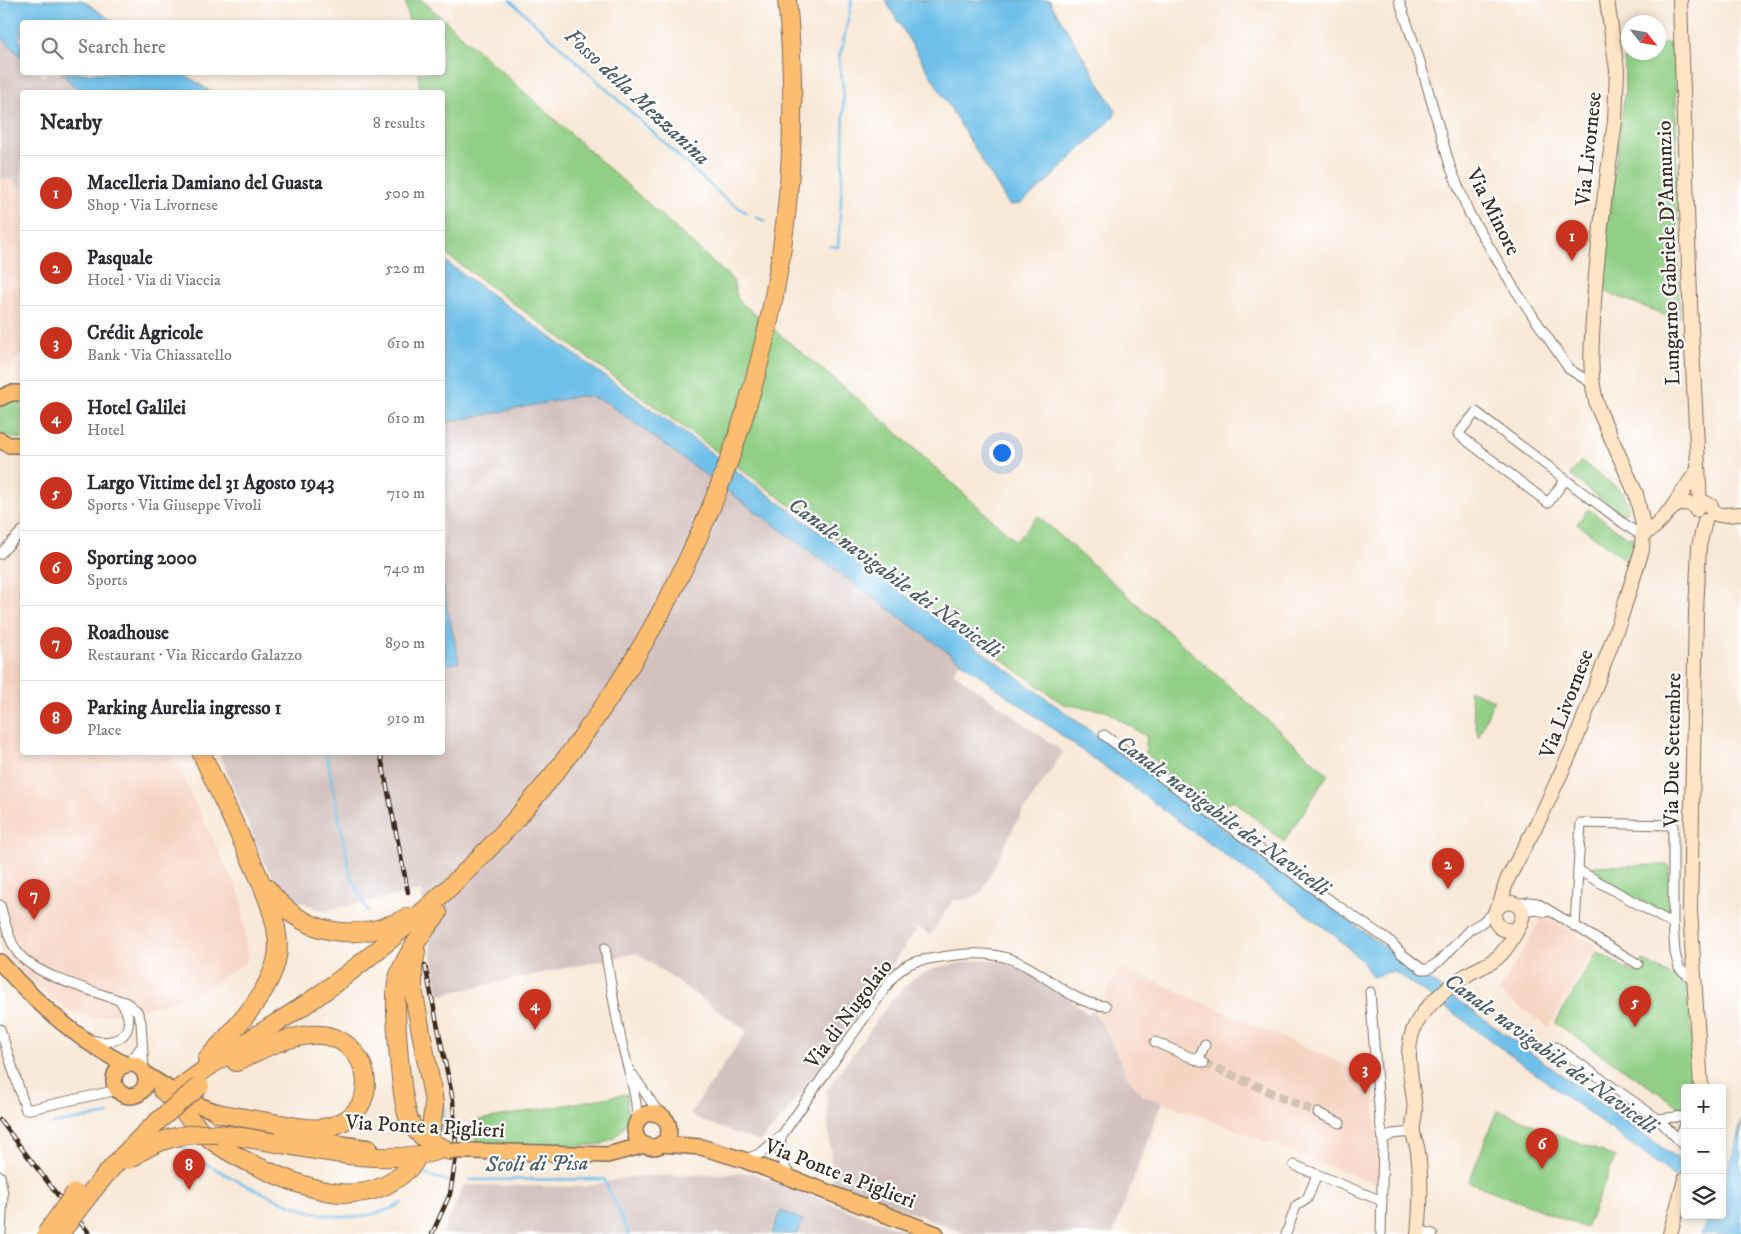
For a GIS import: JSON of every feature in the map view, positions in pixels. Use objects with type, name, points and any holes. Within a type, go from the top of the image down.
[{"type":"highway","points":[[782,284],[792,132],[787,0]]},
{"type":"highway","points":[[60,1234],[87,1197],[124,1153],[154,1124],[200,1086],[335,997],[519,831],[575,764],[629,690],[668,623],[711,537],[743,454],[766,379],[782,284],[797,216],[800,162],[801,66],[796,0]]},
{"type":"highway","points":[[46,1234],[75,1193],[118,1142],[171,1089],[222,1043],[263,991],[277,957],[278,945],[275,924],[257,874],[202,755]]},
{"type":"highway","points":[[257,874],[276,900],[290,913],[310,924],[327,930],[354,932],[380,929],[434,909]]},
{"type":"highway","points":[[434,909],[402,970],[398,980],[395,999],[406,1108],[411,1123],[419,1133],[444,1151]]},
{"type":"highway","points":[[418,942],[413,968],[413,989],[433,1096],[434,1105],[431,1129]]},
{"type":"highway","points":[[171,1089],[214,1062],[277,1034],[332,1038],[351,1048],[361,1059],[366,1091],[359,1107],[340,1123],[318,1129],[305,1129],[218,1113]]},
{"type":"highway","points":[[171,1089],[174,1101],[198,1128],[216,1144],[260,1168],[310,1187],[340,1194],[370,1191],[397,1178],[414,1163]]},
{"type":"highway","points":[[87,1197],[138,1153],[154,1143],[179,1136],[219,1134],[378,1157],[421,1156],[444,1151]]},
{"type":"main road","points":[[0,962],[29,993],[102,1053],[123,1068],[137,1066],[144,1073],[146,1082],[144,1089],[138,1094],[131,1096],[118,1090],[115,1082],[123,1068]]},
{"type":"main road","name":"Via Ponte a Piglieri","points":[[144,1073],[190,1102],[218,1113],[274,1130],[336,1144],[374,1149],[597,1155],[612,1154],[645,1145]]},
{"type":"main road","name":"Via Ponte a Piglieri","points":[[144,1089],[171,1089]]},
{"type":"main road","points":[[648,1113],[656,1113],[666,1121],[668,1134],[661,1144],[645,1145],[637,1136],[637,1124],[641,1117],[648,1113]]},
{"type":"main road","name":"Via Ponte a Piglieri","points":[[666,1121],[685,1138],[701,1147]]},
{"type":"main road","name":"Via Ponte a Piglieri","points":[[597,1155],[606,1154],[616,1147],[637,1124]]},
{"type":"main road","name":"Via Ponte a Piglieri","points":[[661,1144],[701,1147],[744,1160],[936,1234]]},
{"type":"street","name":"Via Minore","points":[[1399,0],[1418,56],[1450,166],[1469,213],[1514,288],[1569,368],[1593,384]]},
{"type":"street","name":"Via Livornese","points":[[1503,952],[1498,918],[1506,882],[1546,805],[1574,745],[1642,554],[1642,518],[1636,494],[1600,414],[1593,384],[1592,335],[1595,275],[1615,121],[1617,70],[1607,0]]},
{"type":"street","name":"Lungarno Gabriele D'Annunzio","points":[[1680,0],[1699,506]]},
{"type":"street","points":[[1565,480],[1548,503],[1458,434],[1476,412],[1636,532],[1643,533],[1655,527],[1671,509],[1697,471]]},
{"type":"street","points":[[1671,509],[1681,502],[1699,506],[1696,512],[1698,517],[1741,514]]},
{"type":"street","name":"Via Due Settembre","points":[[1701,1084],[1690,910],[1695,640],[1699,552],[1709,517]]},
{"type":"street","points":[[0,554],[20,533]]},
{"type":"street","points":[[8,547],[20,542]]},
{"type":"street","points":[[1104,735],[1331,901],[1391,942],[1402,954],[1422,969],[1428,969],[1436,964],[1469,930],[1481,923],[1498,918],[1508,902],[1515,904],[1532,902],[1542,906],[1638,964]]},
{"type":"street","name":"Via Due Settembre","points":[[1576,927],[1581,824],[1673,825],[1673,924],[1676,953],[1679,968],[1695,981]]},
{"type":"street","points":[[1578,870],[1673,924]]},
{"type":"street","points":[[1506,882],[1508,892],[1522,911],[1524,920]]},
{"type":"street","points":[[1433,1234],[1418,1232],[1420,1174],[1418,1153],[1412,1132],[1415,1111],[1409,1056],[1410,1044],[1416,1024],[1425,1012],[1457,982],[1492,962],[1503,952],[1524,920],[1532,902]]},
{"type":"street","points":[[0,905],[12,941],[17,951],[29,963],[48,974],[131,1005],[139,1014],[142,1027],[144,1073]]},
{"type":"street","points":[[1481,923],[1488,916],[1498,918],[1510,930],[1537,910],[1552,913]]},
{"type":"street","points":[[605,948],[622,1046],[628,1065],[637,1113],[637,1124]]},
{"type":"street","name":"Via di Nugolaio","points":[[744,1160],[761,1153],[782,1135],[893,977],[910,963],[974,954],[1006,957],[1024,965],[1080,999],[1094,1005],[1106,1006]]},
{"type":"street","points":[[1370,992],[1383,1140],[1381,1234]]},
{"type":"street","points":[[75,1032],[99,1042],[110,1042],[119,1039],[127,1029],[130,1019],[126,1008],[120,1000]]},
{"type":"street","points":[[0,1029],[26,1110],[118,1090]]},
{"type":"street","points":[[1154,1042],[1201,1062],[1205,1045]]},
{"type":"street","points":[[123,1068],[142,1046]]},
{"type":"street","points":[[1556,1047],[1658,1119],[1681,1141]]},
{"type":"street","points":[[628,1065],[636,1082],[666,1121]]},
{"type":"street","points":[[1318,1113],[1340,1123]]},
{"type":"street","points":[[1658,1119],[1681,1116]]},
{"type":"street","points":[[1383,1140],[1392,1134],[1412,1132]]},
{"type":"street","points":[[782,1135],[778,1150],[780,1158],[792,1179]]},
{"type":"street","points":[[1294,1165],[1382,1201]]},
{"type":"street","points":[[1286,1234],[1296,1206],[1307,1199],[1317,1174]]},
{"type":"street","points":[[0,1176],[3,1194],[1,1234]]},
{"type":"street","points":[[1670,1234],[1681,1193]]},
{"type":"shaded area","points":[[0,35],[20,56],[20,75],[40,75],[43,77],[46,75],[63,75],[79,90],[20,90],[20,188],[12,180],[0,178]]},
{"type":"shaded area","points":[[0,178],[12,180],[20,188],[20,356],[9,370],[0,365]]},
{"type":"shaded area","points":[[584,396],[606,402],[960,661],[953,672],[1063,752],[1016,823],[980,895],[953,900],[930,935],[918,928],[784,1117],[759,1142],[703,1121],[690,1114],[747,1031],[637,953],[439,995],[421,891],[323,911],[283,894],[264,862],[220,755],[445,755],[445,664],[459,661],[445,591],[445,423]]},
{"type":"shaded area","points":[[20,550],[20,755],[172,755],[241,897],[247,961],[200,992],[159,1005],[92,1018],[65,1010],[31,982],[0,949],[0,559]]},
{"type":"shaded area","points":[[1543,915],[1596,946],[1549,1028],[1499,992]]},
{"type":"shaded area","points":[[984,959],[1006,963],[1027,972],[1060,991],[1089,1015],[1093,1010],[1106,1030],[1127,1075],[1142,1095],[1162,1102],[1113,1234],[967,1234],[833,1182],[826,1091],[888,1005],[915,977],[938,967]]},
{"type":"shaded area","points":[[1120,966],[1374,1078],[1379,1185],[1142,1094],[1127,1074],[1107,1030],[1097,1014]]},
{"type":"shaded area","points":[[751,1173],[911,1234],[442,1234],[464,1185],[584,1187],[629,1177]]},
{"type":"green space","points":[[405,0],[422,0],[444,20],[409,20]]},
{"type":"green space","points":[[445,21],[733,280],[738,300],[874,412],[1016,541],[1038,516],[1328,774],[1284,842],[1233,800],[1217,809],[1164,771],[1145,752],[1147,737],[1106,711],[1063,704],[447,255],[445,243],[445,90],[420,90],[418,75],[445,75]]},
{"type":"green space","points":[[1675,42],[1679,318],[1670,317],[1599,289],[1625,90],[1624,60],[1666,60],[1666,43]]},
{"type":"green space","points":[[20,399],[20,439],[6,437],[0,432],[0,406],[4,402]]},
{"type":"green space","points":[[1581,461],[1624,493],[1628,509],[1623,515],[1570,475]]},
{"type":"green space","points":[[1588,509],[1628,538],[1632,536],[1635,547],[1634,557],[1628,554],[1623,558],[1577,524]]},
{"type":"green space","points":[[1469,690],[1494,700],[1478,737],[1478,736]]},
{"type":"green space","points":[[1669,865],[1670,909],[1664,914],[1594,874],[1593,866]]},
{"type":"green space","points":[[1597,952],[1634,973],[1643,960],[1687,985],[1696,1084],[1681,1084],[1681,1108],[1555,1023]]},
{"type":"green space","points":[[627,1094],[628,1118],[624,1128],[614,1138],[602,1144],[570,1147],[476,1144],[474,1121]]},
{"type":"green space","points":[[1497,1110],[1615,1157],[1586,1228],[1469,1182]]},
{"type":"water","points":[[0,0],[82,0],[111,20],[20,20],[20,56],[0,35]]},
{"type":"water","points":[[885,0],[1049,0],[1116,111],[1113,118],[1038,190],[1020,204],[1009,205]]},
{"type":"water","points":[[63,75],[186,75],[208,90],[79,90]]},
{"type":"water","points":[[445,261],[716,456],[1431,981],[1681,1161],[1681,1181],[1440,1003],[1393,971],[1372,977],[1362,961],[1333,934],[606,402],[580,396],[445,423]]},
{"type":"water","points":[[445,595],[459,662],[445,665]]},
{"type":"water","points":[[1741,1121],[1741,1234],[1701,1234],[1707,1219],[1726,1219],[1726,1172],[1734,1151]]},
{"type":"water","points":[[781,1211],[803,1220],[798,1234],[772,1234]]},
{"type":"waterway","name":"Fosso della Mezzanina","points":[[510,0],[724,198],[747,213]]},
{"type":"waterway","points":[[830,246],[838,247],[844,126],[843,86],[839,57],[852,0]]},
{"type":"waterway","points":[[756,217],[765,221]]},
{"type":"waterway","points":[[327,755],[350,873],[368,912]]},
{"type":"waterway","points":[[439,1136],[444,1111],[440,1084]]},
{"type":"waterway","name":"Scoli di Pisa","points":[[53,1124],[109,1114]]},
{"type":"waterway","name":"Scoli di Pisa","points":[[179,1144],[203,1162],[248,1186],[311,1212],[343,1217],[360,1216],[384,1211],[402,1203]]},
{"type":"waterway","name":"Scoli di Pisa","points":[[423,1174],[448,1181]]},
{"type":"waterway","name":"Scoli di Pisa","points":[[470,1180],[604,1179],[629,1234]]},
{"type":"tunnel","points":[[1204,1063],[1318,1113]]},
{"type":"railway","points":[[381,755],[408,892]]},
{"type":"railway","points":[[425,965],[453,1100],[456,1145]]},
{"type":"railway","points":[[0,1120],[90,1234]]},
{"type":"railway","points":[[432,1234],[450,1194],[456,1157]]},
{"type":"place","name":"Macelleria Damiano del Guasta","points":[[1572,261]]},
{"type":"place","name":"Pasquale","points":[[1448,889]]},
{"type":"place","name":"Roadhouse","points":[[34,920]]},
{"type":"place","name":"Largo Vittime del 31 Agosto 1943","points":[[1635,1027]]},
{"type":"place","name":"Hotel Galilei","points":[[535,1030]]},
{"type":"place","name":"Crédit Agricole","points":[[1365,1094]]},
{"type":"place","name":"Sporting 2000","points":[[1542,1169]]},
{"type":"place","name":"Parking Aurelia ingresso 1","points":[[189,1190]]},
{"type":"water label","name":"Canale navigabile dei Navicelli","points":[[895,578]]},
{"type":"water label","name":"Canale navigabile dei Navicelli","points":[[1223,816]]},
{"type":"water label","name":"Canale navigabile dei Navicelli","points":[[1551,1054]]}]
